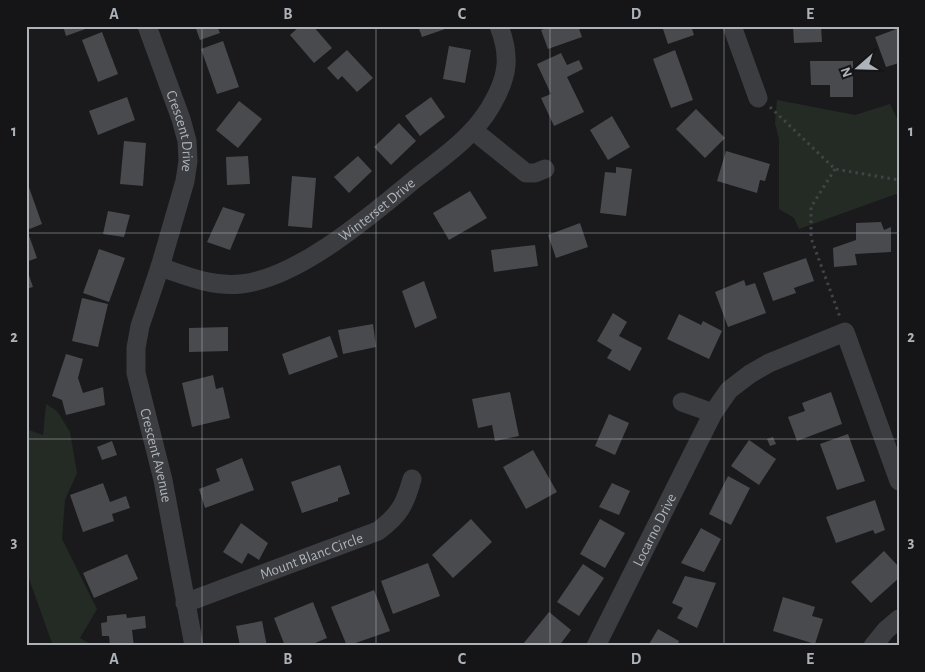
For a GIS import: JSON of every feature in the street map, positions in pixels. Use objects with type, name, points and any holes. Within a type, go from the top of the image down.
[{"type":"street","name":"Crescent Drive","points":[[147,26],[187,141],[188,161],[184,181],[160,266]]},
{"type":"street","name":"Winterset Drive","points":[[160,266],[209,283],[241,284],[263,279],[314,255],[356,227],[474,131],[492,105],[503,80],[508,62],[505,42],[499,26]]},
{"type":"street","points":[[732,26],[758,98]]},
{"type":"street","points":[[474,131],[526,173],[535,173],[544,169]]},
{"type":"street","name":"Crescent Avenue","points":[[160,266],[140,326],[136,348],[136,373],[163,480],[194,646]]},
{"type":"street","points":[[845,332],[899,480]]},
{"type":"street","name":"Locarno Drive","points":[[596,646],[713,414],[729,390],[750,374],[769,363],[845,332]]},
{"type":"street","points":[[682,402],[713,414]]},
{"type":"street","name":"Mount Blanc Circle","points":[[185,603],[378,532],[394,520],[406,502],[412,479]]},
{"type":"street","points":[[874,646],[886,630],[899,619]]},
{"type":"path","points":[[758,98],[776,111],[835,169],[899,180]]},
{"type":"path","points":[[835,169],[811,207],[811,238],[845,332]]},
{"type":"shaded area","points":[[777,100],[855,115],[890,104],[899,123],[899,195],[896,194],[799,229],[794,218],[779,209],[779,139],[775,123]]},
{"type":"shaded area","points":[[46,404],[57,411],[70,432],[77,473],[65,500],[62,539],[97,609],[80,638],[93,646],[53,646],[26,570],[26,429],[43,435]]},
{"type":"building","points":[[63,26],[91,26],[91,27],[66,36]]},
{"type":"building","points":[[195,26],[217,26],[220,33],[200,40]]},
{"type":"building","points":[[300,26],[313,26],[332,48],[314,63],[290,35]]},
{"type":"building","points":[[418,26],[451,26],[451,27],[422,37]]},
{"type":"building","points":[[553,26],[578,26],[582,37],[548,49],[541,30]]},
{"type":"building","points":[[662,26],[691,26],[694,35],[668,44]]},
{"type":"building","points":[[793,26],[821,26],[822,42],[794,43]]},
{"type":"building","points":[[899,28],[899,63],[886,67],[875,37]]},
{"type":"building","points":[[102,32],[118,74],[98,82],[82,40]]},
{"type":"building","points":[[223,41],[239,87],[217,94],[201,49]]},
{"type":"building","points":[[449,46],[471,50],[465,83],[443,79]]},
{"type":"building","points":[[347,50],[373,78],[357,92],[342,76],[338,80],[327,68]]},
{"type":"building","points":[[675,50],[693,100],[671,108],[653,59]]},
{"type":"building","points":[[561,53],[567,65],[579,60],[583,69],[567,77],[584,112],[554,126],[541,98],[551,94],[537,64]]},
{"type":"building","points":[[810,61],[853,61],[853,97],[830,97],[830,85],[811,85]]},
{"type":"building","points":[[127,97],[135,120],[98,135],[89,111]]},
{"type":"building","points":[[431,97],[445,117],[420,136],[405,116]]},
{"type":"building","points":[[239,101],[262,119],[238,148],[216,130]]},
{"type":"building","points":[[696,109],[725,138],[705,158],[676,129]]},
{"type":"building","points":[[612,116],[630,147],[608,160],[590,130]]},
{"type":"building","points":[[399,123],[416,141],[391,165],[374,147]]},
{"type":"building","points":[[124,141],[146,143],[143,186],[120,184]]},
{"type":"building","points":[[726,151],[770,164],[765,181],[760,180],[757,193],[717,181]]},
{"type":"building","points":[[248,156],[250,184],[227,185],[226,157]]},
{"type":"building","points":[[358,156],[372,171],[349,193],[334,177]]},
{"type":"building","points":[[616,167],[632,169],[626,216],[600,213],[605,172],[616,173]]},
{"type":"building","points":[[292,176],[316,178],[312,228],[288,226]]},
{"type":"building","points":[[26,179],[42,224],[27,230],[37,258],[26,262]]},
{"type":"building","points":[[470,191],[487,218],[449,240],[433,213]]},
{"type":"building","points":[[223,207],[245,214],[230,250],[207,242]]},
{"type":"building","points":[[108,211],[130,215],[124,237],[103,234]]},
{"type":"building","points":[[881,222],[884,230],[891,227],[891,252],[855,254],[857,265],[834,267],[833,248],[856,240],[856,223]]},
{"type":"building","points":[[580,223],[588,247],[556,258],[548,235]]},
{"type":"building","points":[[535,245],[538,266],[494,272],[491,250]]},
{"type":"building","points":[[99,249],[125,258],[109,302],[83,293]]},
{"type":"building","points":[[806,258],[814,281],[794,288],[796,293],[773,301],[763,273]]},
{"type":"building","points":[[26,267],[33,287],[26,289]]},
{"type":"building","points":[[744,280],[746,286],[755,283],[766,313],[728,327],[715,292]]},
{"type":"building","points":[[424,281],[437,318],[415,328],[402,291]]},
{"type":"building","points":[[82,298],[108,304],[98,347],[72,341]]},
{"type":"building","points":[[613,313],[627,322],[619,336],[642,348],[630,371],[607,358],[612,350],[597,341]]},
{"type":"building","points":[[679,314],[701,325],[703,321],[722,331],[709,359],[667,339]]},
{"type":"building","points":[[373,324],[376,347],[343,354],[338,330]]},
{"type":"building","points":[[228,327],[228,351],[189,352],[189,328]]},
{"type":"building","points":[[330,336],[338,357],[289,375],[282,354]]},
{"type":"building","points":[[66,354],[83,359],[78,378],[83,393],[103,387],[105,405],[66,415],[62,400],[52,396]]},
{"type":"building","points":[[213,375],[216,389],[223,387],[230,418],[192,427],[182,383]]},
{"type":"building","points":[[510,392],[519,436],[495,441],[492,425],[478,428],[472,399]]},
{"type":"building","points":[[831,392],[842,424],[797,441],[788,417],[805,411],[802,403]]},
{"type":"building","points":[[609,414],[629,423],[615,455],[595,446]]},
{"type":"building","points":[[848,434],[865,481],[837,490],[820,444]]},
{"type":"building","points":[[773,437],[776,444],[770,446],[767,439]]},
{"type":"building","points":[[749,440],[776,459],[759,485],[731,466]]},
{"type":"building","points":[[112,441],[117,455],[102,460],[97,447]]},
{"type":"building","points":[[533,450],[557,492],[526,509],[503,467]]},
{"type":"building","points":[[242,458],[254,490],[205,508],[199,489],[220,481],[216,469]]},
{"type":"building","points":[[340,465],[350,494],[338,498],[338,501],[302,513],[291,482]]},
{"type":"building","points":[[728,476],[750,488],[731,525],[709,514]]},
{"type":"building","points":[[103,483],[110,502],[126,496],[130,508],[112,514],[114,521],[83,532],[70,495]]},
{"type":"building","points":[[612,483],[630,491],[619,515],[599,507]]},
{"type":"building","points":[[875,500],[885,530],[875,534],[873,530],[836,543],[826,517]]},
{"type":"building","points":[[471,519],[492,542],[453,578],[432,555]]},
{"type":"building","points":[[600,519],[625,533],[605,568],[580,554]]},
{"type":"building","points":[[241,523],[268,543],[259,560],[248,553],[242,564],[223,552]]},
{"type":"building","points":[[701,528],[721,539],[704,572],[681,563]]},
{"type":"building","points":[[884,551],[899,567],[899,578],[871,603],[851,582]]},
{"type":"building","points":[[127,554],[138,579],[94,598],[83,573]]},
{"type":"building","points":[[428,563],[440,596],[393,614],[381,581]]},
{"type":"building","points":[[583,564],[604,578],[579,616],[557,602]]},
{"type":"building","points":[[685,576],[716,583],[697,628],[677,618],[683,608],[672,603]]},
{"type":"building","points":[[374,590],[390,631],[347,646],[331,607]]},
{"type":"building","points":[[783,597],[815,607],[812,616],[823,619],[815,644],[773,631]]},
{"type":"building","points":[[313,602],[327,638],[308,646],[285,646],[274,618]]},
{"type":"building","points":[[549,612],[571,630],[559,646],[526,646],[523,644]]},
{"type":"building","points":[[126,614],[127,618],[145,616],[146,628],[132,630],[134,646],[110,646],[109,636],[102,636],[101,623],[107,622],[107,616]]},
{"type":"building","points":[[262,621],[267,646],[240,646],[236,626]]},
{"type":"building","points":[[658,629],[679,641],[677,646],[648,646]]}]
